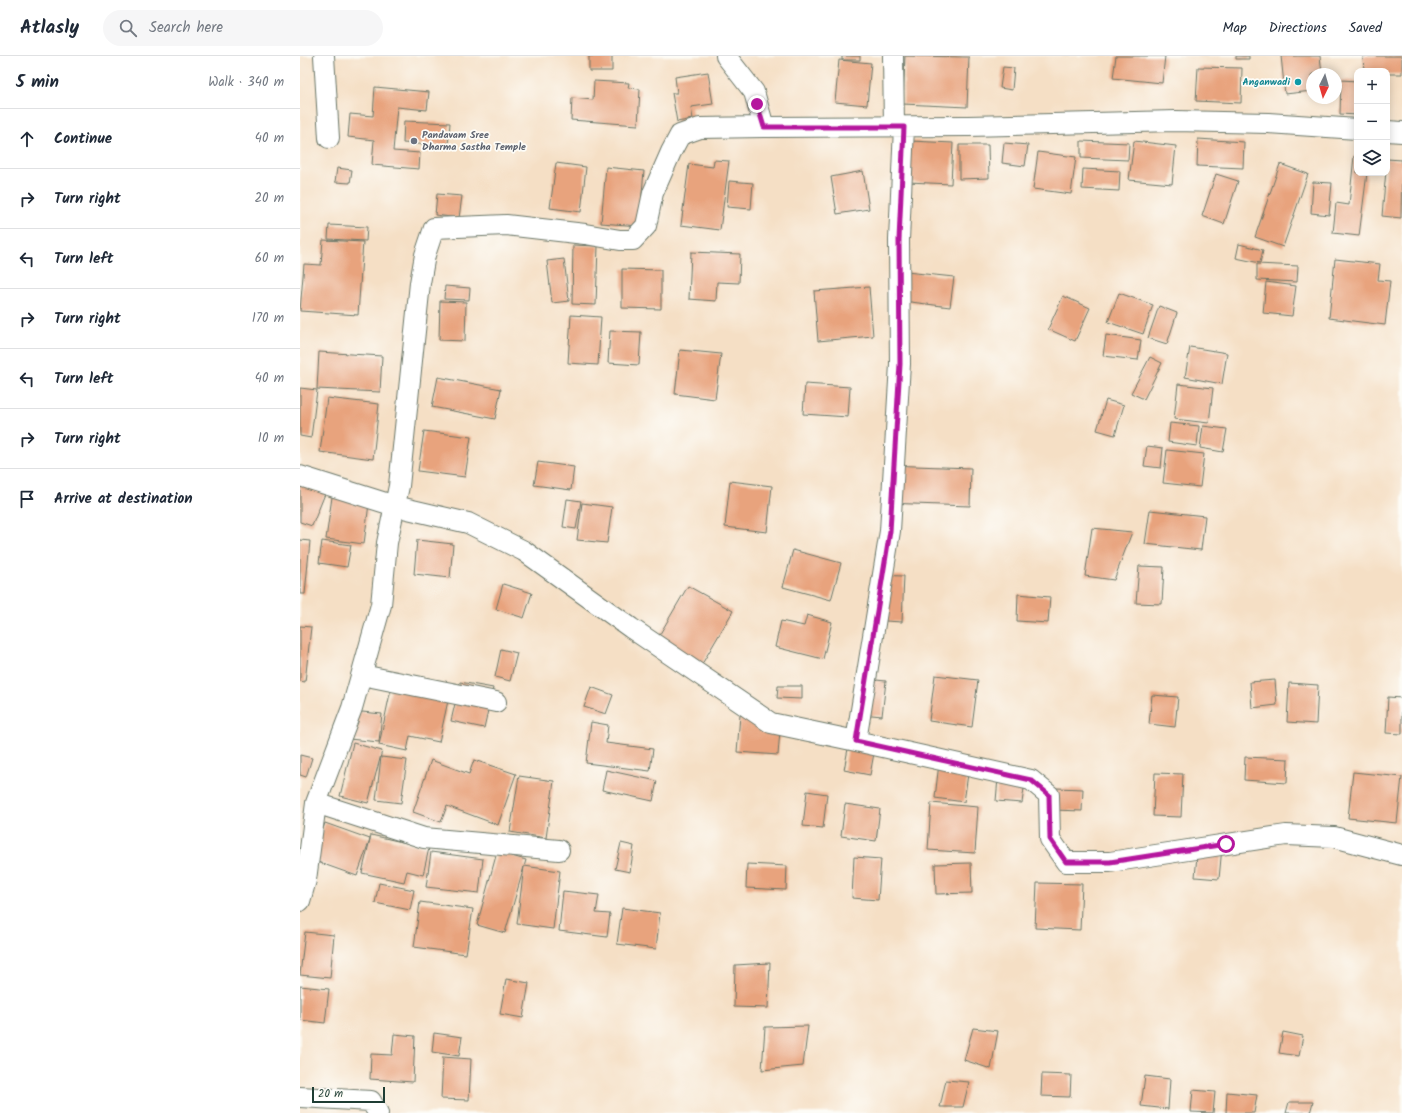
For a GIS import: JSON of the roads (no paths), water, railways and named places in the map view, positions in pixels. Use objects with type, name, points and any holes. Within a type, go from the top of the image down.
[{"type":"street","points":[[324,56],[329,138]]},
{"type":"street","points":[[726,56],[754,92],[764,127]]},
{"type":"street","points":[[856,741],[890,531],[900,364],[898,127],[893,56]]},
{"type":"street","points":[[300,901],[306,880],[316,803],[352,708],[381,605],[387,543],[399,486],[420,283],[425,255],[434,228],[506,225],[585,234],[620,240],[633,240],[646,226],[653,193],[680,135],[700,128],[898,127],[1176,121],[1268,123],[1354,129]]},
{"type":"street","points":[[1390,131],[1402,132]]},
{"type":"street","points":[[300,476],[395,506],[468,523],[524,551],[631,628],[771,723],[1031,780],[1049,795],[1050,839],[1066,862],[1110,862],[1286,834],[1334,838],[1402,855]]},
{"type":"street","points":[[362,675],[496,702]]},
{"type":"street","points":[[316,803],[424,838],[559,850]]},
{"type":"street","points":[[300,1097],[371,1101],[378,1113]]},
{"type":"place","name":"Anganwadi","points":[[1298,82]]},
{"type":"place","name":"Pandavam Sree Dharma Sastha Temple","points":[[414,141]]}]
